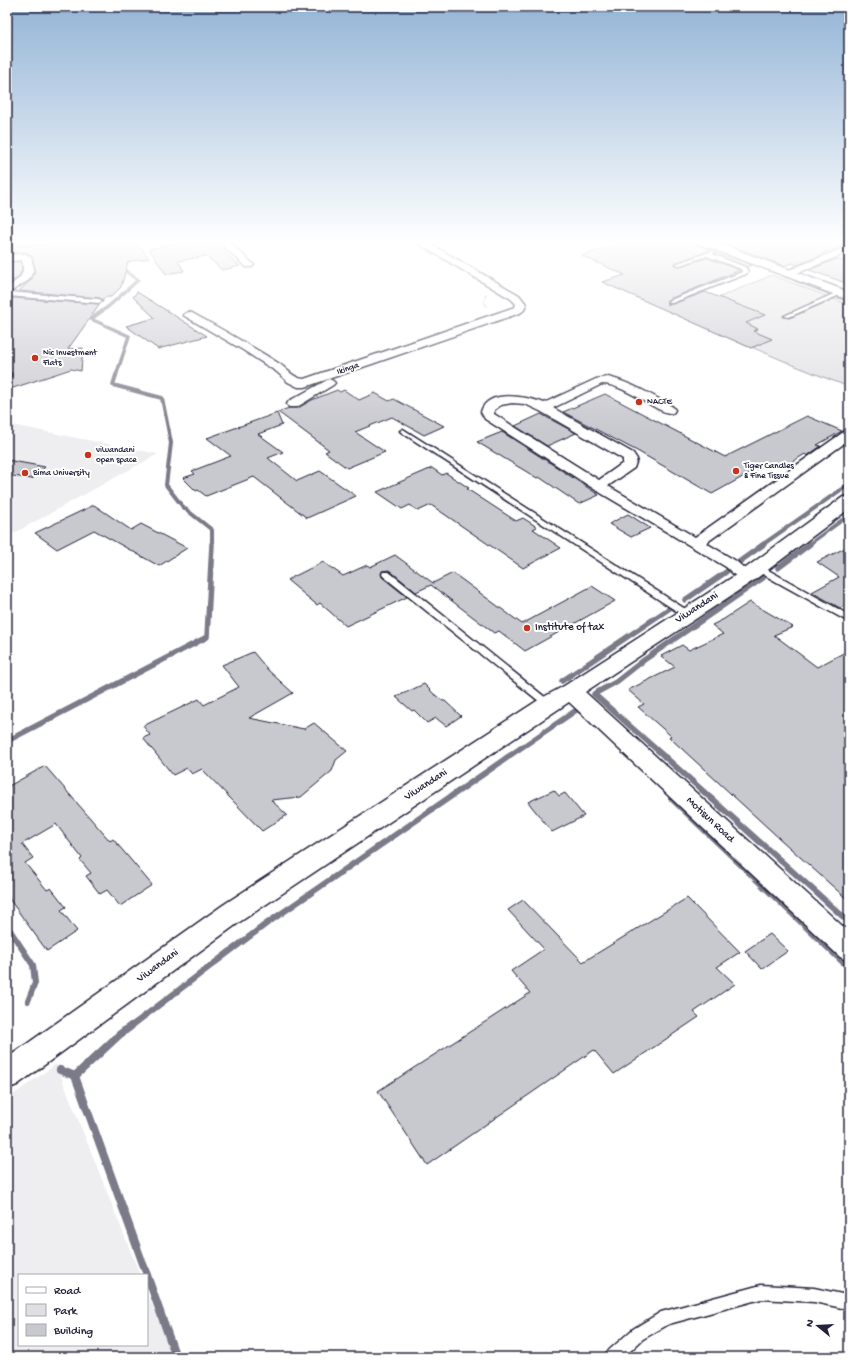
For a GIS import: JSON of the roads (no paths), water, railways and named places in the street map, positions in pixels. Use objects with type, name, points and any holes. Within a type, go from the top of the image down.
[{"type":"street","name":"Ikinga","points":[[188,315],[247,348],[298,383],[311,382],[516,311],[520,308],[521,305]]},
{"type":"street","points":[[293,404],[317,389],[337,380],[346,370]]},
{"type":"street","points":[[544,408],[600,381],[608,380],[618,383],[669,410]]},
{"type":"street","points":[[599,486],[629,465],[630,459],[624,453],[544,408],[528,401],[512,399],[504,400],[491,404],[488,408],[487,412],[489,416],[599,486],[695,544],[731,564],[752,573]]},
{"type":"street","points":[[695,544],[849,434]]},
{"type":"street","name":"Viwandani","points":[[7,1075],[232,913],[548,704],[571,691],[752,573],[848,502]]},
{"type":"street","name":"Motisun Road","points":[[571,691],[849,949]]},
{"type":"lane","points":[[787,316],[817,305]]},
{"type":"lane","points":[[403,431],[687,614]]},
{"type":"lane","points":[[752,573],[849,619]]},
{"type":"lane","points":[[386,574],[548,704]]},
{"type":"lane","points":[[612,1357],[638,1334],[666,1317],[761,1292],[814,1295],[842,1301],[849,1299]]},
{"type":"waterway","points":[[111,305],[91,319],[129,336],[116,376]]},
{"type":"waterway","points":[[116,375],[113,385],[162,398],[171,443],[166,485],[183,507],[212,530],[212,544]]},
{"type":"waterway","points":[[762,545],[849,484]]},
{"type":"waterway","points":[[808,545],[849,515]]},
{"type":"waterway","points":[[7,741],[207,637],[212,544]]},
{"type":"waterway","points":[[739,562],[764,544]]},
{"type":"waterway","points":[[778,568],[810,544]]},
{"type":"waterway","points":[[685,600],[726,572]]},
{"type":"waterway","points":[[666,758],[594,694],[616,682],[644,660],[763,578]]},
{"type":"waterway","points":[[562,681],[670,608]]},
{"type":"waterway","points":[[506,758],[578,709],[581,712]]},
{"type":"waterway","points":[[130,1027],[266,924],[508,757]]},
{"type":"waterway","points":[[665,757],[849,922]]},
{"type":"waterway","points":[[671,798],[849,968]]},
{"type":"waterway","points":[[7,926],[33,965],[35,983],[28,1001]]},
{"type":"waterway","points":[[75,1076],[119,1035],[131,1026]]},
{"type":"waterway","points":[[60,1070],[75,1076]]},
{"type":"waterway","points":[[75,1076],[147,1274]]},
{"type":"waterway","points":[[148,1278],[176,1357]]},
{"type":"place","name":"Nic Investment Flats","points":[[35,358]]},
{"type":"place","name":"NACTE","points":[[639,402]]},
{"type":"place","name":"viwandani open space","points":[[88,455]]},
{"type":"place","name":"Tiger Candles & Fine Tissue","points":[[736,471]]},
{"type":"place","name":"Bima University","points":[[25,473]]},
{"type":"place","name":"Institute of tax","points":[[527,628]]}]
